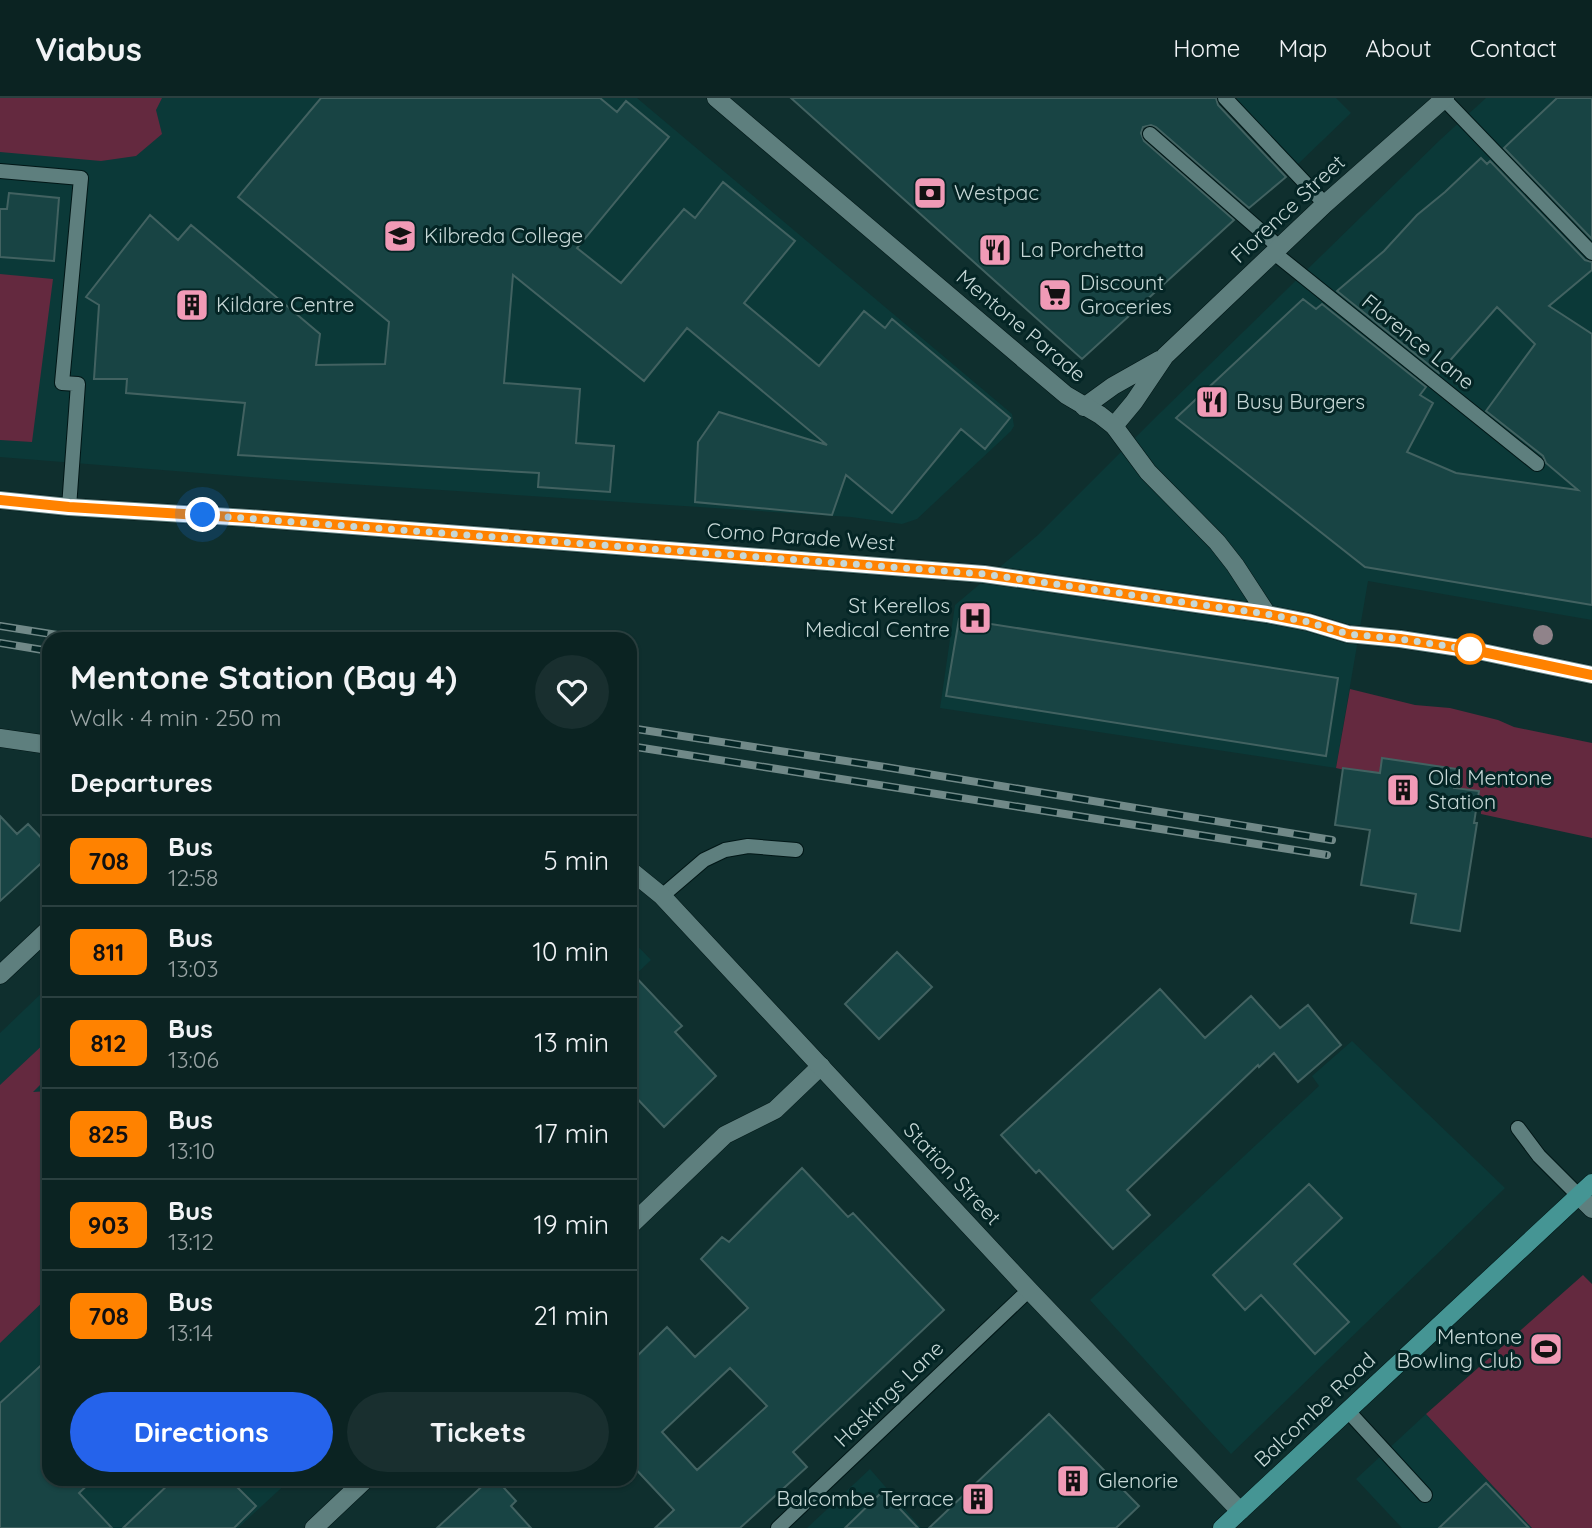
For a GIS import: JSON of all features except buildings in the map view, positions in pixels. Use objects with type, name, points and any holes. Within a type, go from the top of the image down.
[{"type":"main road","name":"Balcombe Road","points":[[1222,1528],[1592,1183]]},
{"type":"street","name":"Mentone Parade","points":[[716,98],[1066,395],[1114,426],[1144,467],[1217,542],[1267,614]]},
{"type":"street","name":"Florence Street","points":[[1114,426],[1165,356],[1325,204],[1445,99]]},
{"type":"street","name":"Florence Street","points":[[1084,407],[1113,386],[1165,356]]},
{"type":"street","name":"Como Parade West","points":[[0,500],[984,574],[1267,614],[1348,634],[1473,650],[1592,675]]},
{"type":"street","points":[[0,738],[42,744]]},
{"type":"street","name":"Station Street","points":[[637,876],[662,896],[1029,1290],[1240,1511]]},
{"type":"street","points":[[0,975],[42,936]]},
{"type":"street","points":[[637,1219],[725,1135],[775,1110],[821,1066]]},
{"type":"street","points":[[1578,1196],[1592,1209]]},
{"type":"street","points":[[314,1528],[359,1486]]},
{"type":"lane","points":[[1226,98],[1325,204]]},
{"type":"lane","points":[[1445,99],[1592,253]]},
{"type":"lane","name":"Florence Lane","points":[[1150,134],[1276,249],[1537,464]]},
{"type":"lane","points":[[0,171],[81,178],[62,383],[78,384],[69,507]]},
{"type":"lane","points":[[662,896],[704,860],[724,850],[748,846],[796,850]]},
{"type":"lane","points":[[1518,1128],[1539,1156],[1578,1196]]},
{"type":"lane","name":"Haskings Lane","points":[[778,1528],[1029,1290]]},
{"type":"lane","points":[[1347,1410],[1425,1495]]},
{"type":"shaded area","name":"Kilbreda College","points":[[0,98],[637,98],[1012,414],[1014,426],[917,519],[902,524],[851,517],[288,480],[0,457]]},
{"type":"shaded area","points":[[0,98],[162,98],[156,110],[162,134],[136,156],[101,161],[0,152]]},
{"type":"shaded area","points":[[1235,98],[1336,98],[1351,113],[1297,165]]},
{"type":"shaded area","points":[[1486,98],[1592,98],[1592,620],[1368,581],[1336,768],[940,708],[955,605],[1038,535],[1158,415]]},
{"type":"shaded area","points":[[0,274],[53,279],[32,442],[0,440]]},
{"type":"shaded area","points":[[1350,689],[1415,705],[1450,708],[1498,720],[1514,727],[1592,743],[1592,838],[1481,814],[1481,796],[1336,768]]},
{"type":"shaded area","points":[[637,945],[651,960],[637,973]]},
{"type":"shaded area","points":[[42,993],[42,1486],[283,1486],[238,1528],[0,1528],[0,1033]]},
{"type":"shaded area","points":[[1352,1041],[1505,1188],[1231,1454],[1090,1300],[1319,1086],[1312,1076]]},
{"type":"shaded area","points":[[42,1046],[42,1083],[33,1092],[42,1091],[42,1303],[0,1343],[0,1085]]},
{"type":"shaded area","name":"Mentone Bowling Club","points":[[1583,1275],[1592,1284],[1592,1528],[1532,1528],[1426,1414]]},
{"type":"shaded area","points":[[1426,1414],[1532,1528],[1402,1528],[1356,1479]]},
{"type":"shaded area","points":[[870,1469],[921,1528],[807,1528]]},
{"type":"railway","points":[[0,626],[42,633]]},
{"type":"railway","points":[[0,643],[42,650]]},
{"type":"railway","points":[[637,729],[1332,840]]},
{"type":"railway","points":[[637,747],[1327,855]]},
{"type":"bus line","name":"708","points":[[0,500],[984,574],[1267,614],[1348,634],[1473,650],[1592,675]]},
{"type":"place","name":"Westpac","points":[[930,193]]},
{"type":"place","name":"Kilbreda College","points":[[400,236]]},
{"type":"place","name":"La Porchetta","points":[[995,250]]},
{"type":"place","name":"Discount Groceries","points":[[1055,295]]},
{"type":"place","name":"Kildare Centre","points":[[192,305]]},
{"type":"place","name":"Busy Burgers","points":[[1212,402]]},
{"type":"place","name":"St Kerellos Medical Centre","points":[[975,618]]},
{"type":"place","name":"Old Mentone Station","points":[[1403,790]]},
{"type":"place","name":"Mentone Bowling Club","points":[[1546,1349]]},
{"type":"place","name":"Glenorie","points":[[1073,1481]]},
{"type":"place","name":"Balcombe Terrace","points":[[978,1499]]},
{"type":"route","points":[[203,515],[984,574],[1267,614],[1348,634],[1473,650],[1470,649]]}]
